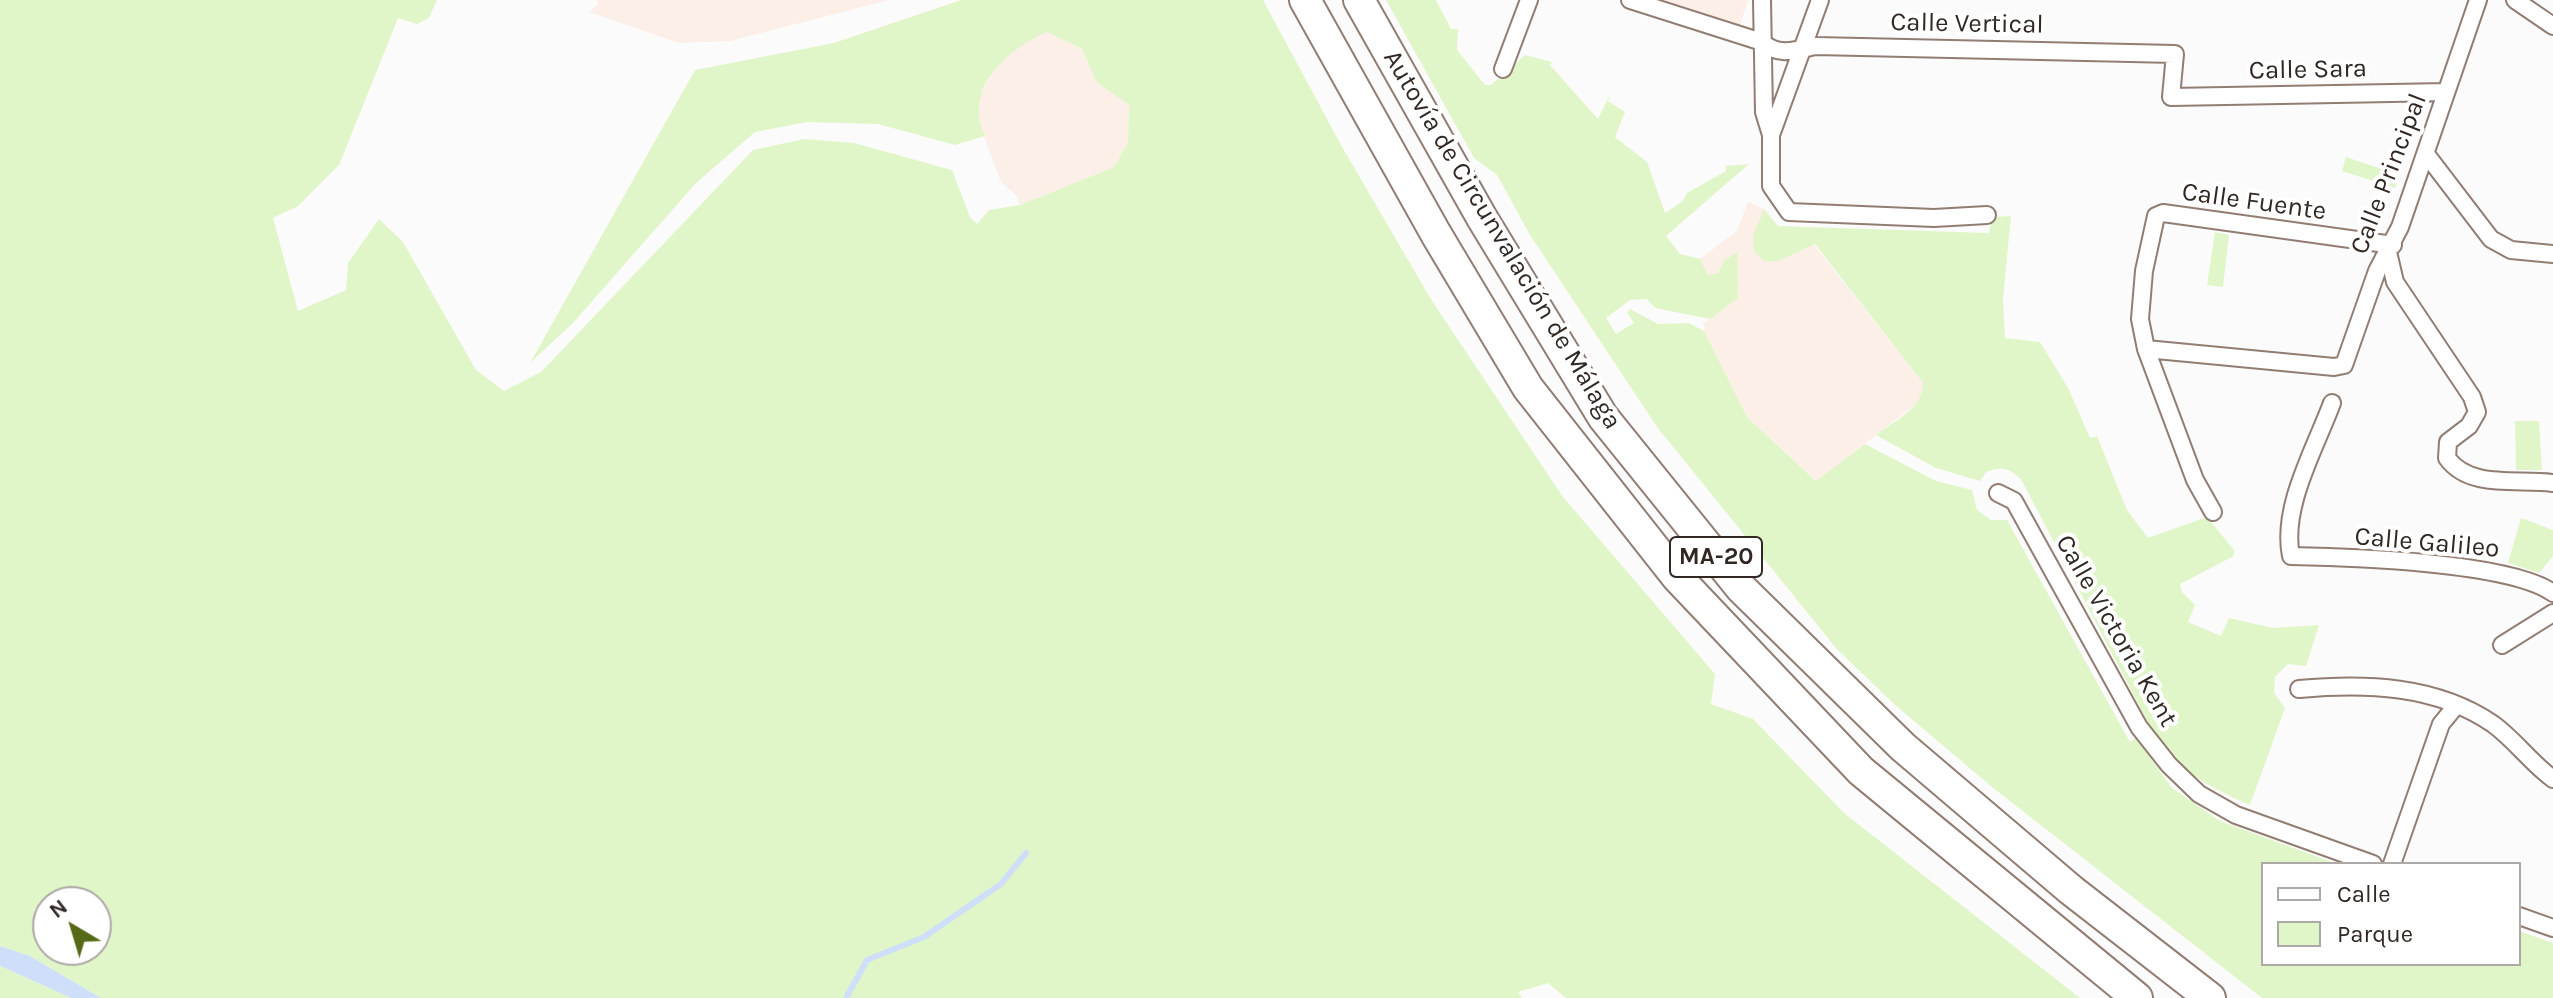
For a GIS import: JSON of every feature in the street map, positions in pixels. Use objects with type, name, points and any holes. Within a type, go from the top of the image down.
[{"type":"highway","name":"Autovía de Circunvalación de Málaga","points":[[1305,0],[1436,234],[1528,388],[1677,577],[1861,771],[2137,998]]},
{"type":"highway","name":"Autovía de Circunvalación de Málaga","points":[[1359,0],[1482,218],[1603,417],[1741,588],[1903,747],[2071,890],[2210,998]]},
{"type":"street","points":[[1503,69],[1529,0]]},
{"type":"street","name":"Calle Vertical","points":[[1630,0],[1762,42],[1771,50],[1816,46],[1924,47],[2175,54],[2171,97]]},
{"type":"street","points":[[1762,0],[1764,112],[1770,132],[1771,186],[1789,212],[1934,218],[1987,215]]},
{"type":"street","points":[[1770,132],[1820,0]]},
{"type":"street","name":"Calle Principal","points":[[2146,349],[2334,367],[2344,365],[2377,271],[2390,249],[2426,154],[2478,0]]},
{"type":"street","points":[[2515,0],[2553,26]]},
{"type":"street","points":[[2531,11],[2545,12],[2553,7]]},
{"type":"street","name":"Calle Sara","points":[[2171,97],[2446,92]]},
{"type":"street","points":[[2426,154],[2491,239],[2511,250],[2553,254]]},
{"type":"street","name":"Calle Fuente","points":[[2146,349],[2140,319],[2144,271],[2156,216],[2163,213],[2390,249]]},
{"type":"street","points":[[2390,249],[2395,282],[2472,397],[2477,412],[2469,426],[2448,442],[2447,458],[2466,473],[2496,482],[2531,479],[2553,483]]},
{"type":"street","points":[[2146,349],[2195,480],[2213,512]]},
{"type":"street","name":"Calle Galileo","points":[[2332,403],[2294,504],[2287,535],[2291,556],[2485,570],[2536,580],[2553,593]]},
{"type":"street","name":"Calle Victoria Kent","points":[[1998,493],[2014,501],[2139,727],[2169,765],[2199,794],[2236,815],[2367,862]]},
{"type":"street","points":[[2502,645],[2553,613]]},
{"type":"street","points":[[2299,689],[2352,684],[2395,687],[2455,707],[2492,724],[2553,779]]},
{"type":"street","points":[[2393,862],[2441,724],[2455,707]]},
{"type":"street","points":[[2521,917],[2553,928]]},
{"type":"shaded area","points":[[596,0],[889,0],[730,41],[679,43],[589,12],[599,3]]},
{"type":"shaded area","points":[[1657,0],[1748,0],[1740,26]]},
{"type":"shaded area","points":[[1047,32],[1082,49],[1097,83],[1129,105],[1128,142],[1114,167],[1020,205],[1017,196],[1001,182],[978,121],[980,96],[995,67],[1019,45]]},
{"type":"shaded area","points":[[1748,202],[1764,209],[1778,226],[1800,227],[1923,383],[1924,395],[1916,404],[1817,481],[1747,417],[1704,331],[1704,323],[1738,297],[1724,261],[1718,273],[1708,275],[1700,259],[1737,231]]},
{"type":"green space","points":[[0,0],[437,0],[429,18],[417,24],[398,18],[339,165],[298,206],[273,218],[298,311],[346,290],[348,263],[379,219],[403,242],[476,370],[504,391],[541,372],[753,150],[804,139],[854,143],[952,170],[970,217],[977,224],[989,210],[1020,205],[1114,167],[1128,142],[1129,105],[1097,83],[1082,49],[1047,32],[1004,60],[984,86],[980,118],[985,136],[955,145],[878,124],[807,122],[755,132],[696,183],[572,324],[530,363],[695,70],[834,43],[961,0],[1263,0],[1341,145],[1432,301],[1563,497],[1715,674],[1711,704],[1753,719],[1844,813],[2080,998],[1566,998],[1548,983],[1518,992],[1522,998],[101,998],[47,966],[112,966],[112,886],[32,886],[30,956],[0,946]]},
{"type":"green space","points":[[1386,0],[1436,0],[1451,29],[1458,29],[1457,50],[1485,85],[1491,85],[1525,55],[1552,62],[1550,65],[1598,119],[1612,91],[1608,101],[1625,112],[1615,137],[1647,162],[1665,213],[1683,201],[1687,193],[1726,171],[1726,166],[1749,164],[1666,236],[1680,254],[1700,259],[1708,275],[1718,273],[1724,261],[1737,252],[1738,298],[1710,319],[1655,308],[1647,299],[1630,300],[1606,318],[1616,334],[1634,323],[1627,313],[1630,309],[1658,324],[1689,323],[1704,331],[1747,417],[1816,481],[1865,444],[1936,481],[1972,490],[1977,510],[1991,520],[2007,520],[2130,742],[2136,738],[2172,788],[2220,821],[2332,862],[2261,862],[2261,966],[2521,966],[2521,932],[2553,943],[2553,998],[2262,998],[1992,787],[1894,704],[1836,648],[1657,427],[1530,235],[1497,175],[1474,158]]},
{"type":"green space","points":[[2346,157],[2400,175],[2395,188],[2342,171]]},
{"type":"green space","points":[[1764,209],[1778,226],[1989,233],[1992,217],[2011,216],[2003,299],[2005,338],[2040,342],[2068,388],[2090,438],[2097,436],[2127,510],[2148,538],[2207,517],[2234,550],[2234,556],[2180,584],[2182,592],[2195,605],[2188,622],[2221,636],[2229,618],[2273,628],[2319,625],[2306,666],[2288,664],[2275,677],[2274,693],[2285,708],[2250,805],[2197,778],[2155,736],[2018,477],[2006,469],[1997,469],[1986,472],[1980,481],[1936,468],[1876,435],[1913,407],[1919,400],[1923,383],[1815,244],[1778,261],[1764,261],[1754,251],[1753,236]]},
{"type":"green space","points":[[2215,232],[2229,235],[2223,287],[2207,285]]},
{"type":"green space","points":[[2515,421],[2539,421],[2542,470],[2516,470]]},
{"type":"green space","points":[[2521,518],[2553,530],[2553,556],[2539,573],[2508,563]]},
{"type":"green space","points":[[0,966],[71,998],[0,998]]},
{"type":"water","points":[[0,946],[30,956],[32,966],[47,966],[101,998],[71,998],[0,966]]},
{"type":"waterway","points":[[846,998],[867,960],[924,937],[1001,884],[1026,853]]}]
